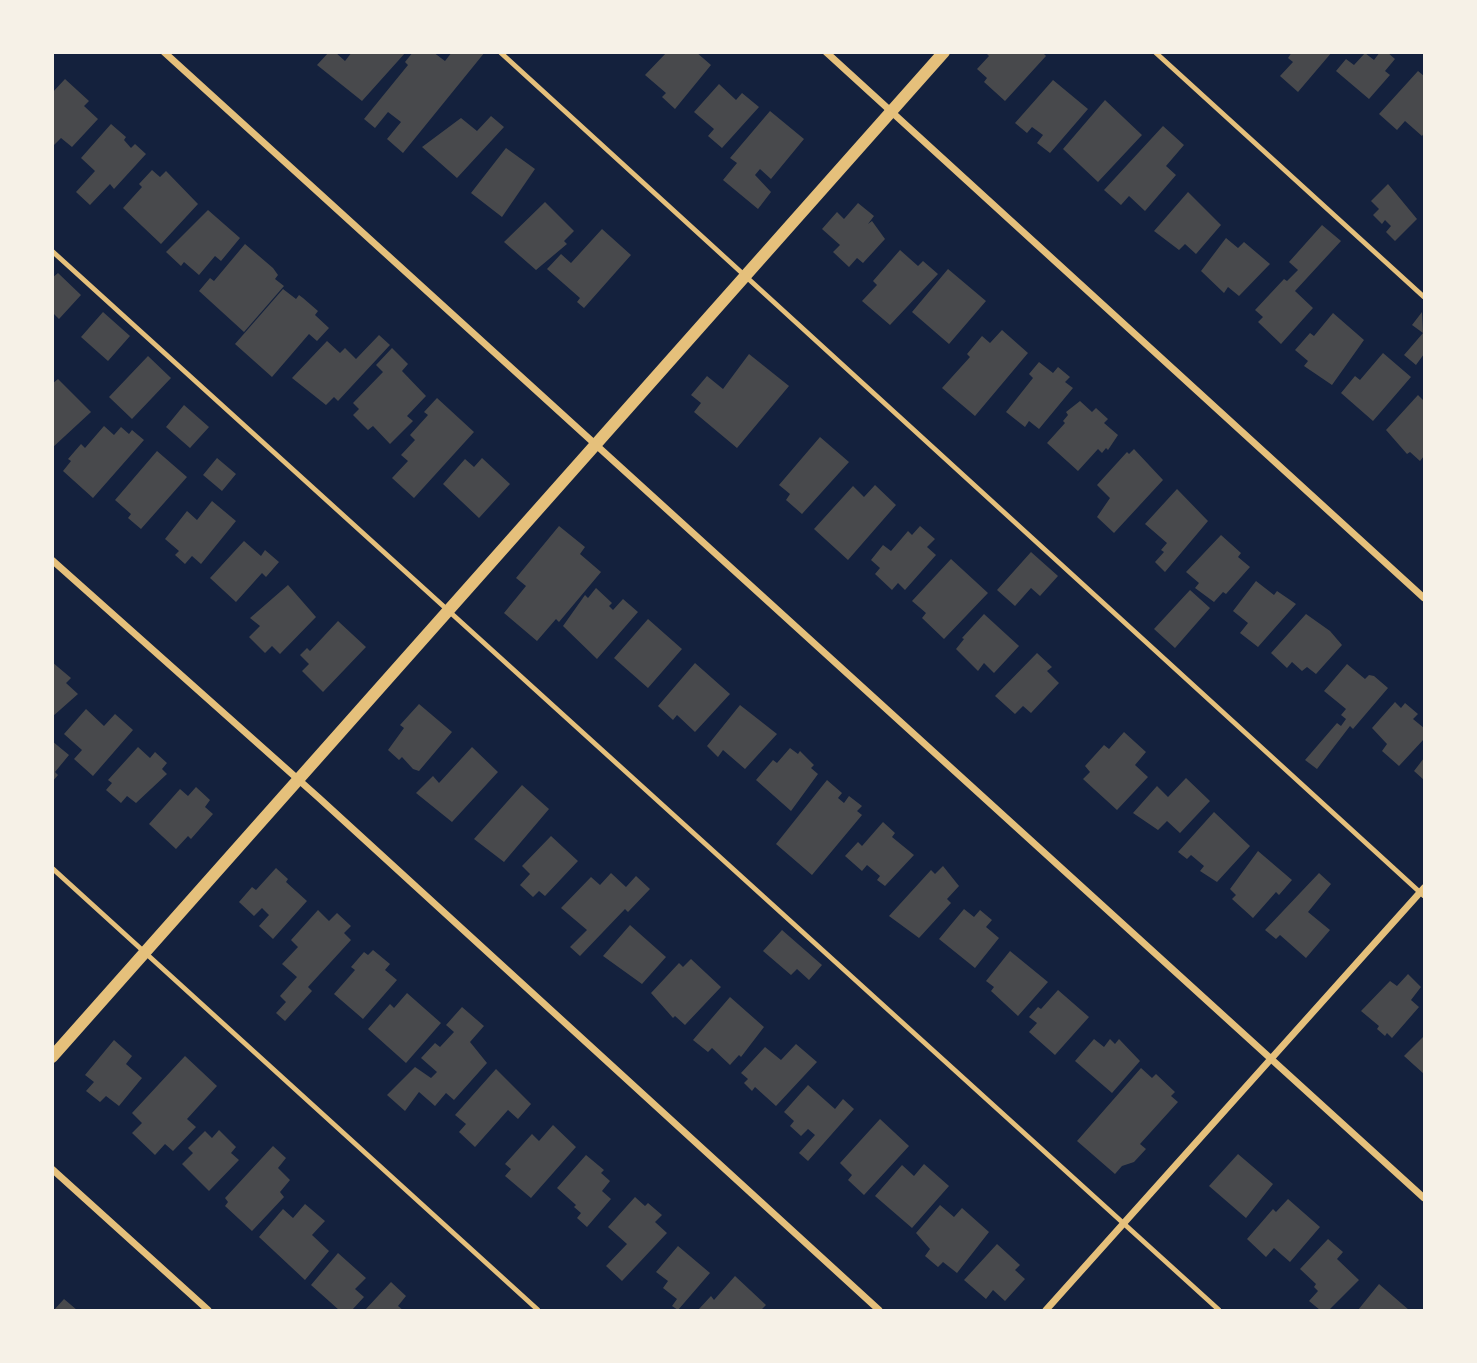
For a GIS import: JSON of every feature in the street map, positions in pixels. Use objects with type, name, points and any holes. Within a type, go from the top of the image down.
[{"type":"street","points":[[164,52],[1424,1198]]},
{"type":"street","points":[[826,52],[1424,598]]},
{"type":"street","points":[[52,1056],[944,52]]},
{"type":"street","points":[[52,560],[299,780],[879,1311]]},
{"type":"street","points":[[1046,1311],[1423,892]]},
{"type":"street","points":[[52,1169],[208,1311]]},
{"type":"lane","points":[[500,52],[1423,892]]},
{"type":"lane","points":[[1155,52],[1424,297]]},
{"type":"lane","points":[[52,251],[1219,1311]]},
{"type":"lane","points":[[52,868],[538,1311]]},
{"type":"building","points":[[329,52],[335,52],[345,61],[352,52],[406,52],[362,101],[317,65]]},
{"type":"building","points":[[413,52],[433,52],[445,61],[452,52],[485,52],[403,153],[387,139],[401,122],[388,112],[375,128],[364,119],[408,65],[405,62]]},
{"type":"building","points":[[667,52],[696,52],[711,65],[675,109],[662,97],[666,93],[645,75]]},
{"type":"building","points":[[985,52],[1042,52],[1046,56],[1005,101],[984,82],[987,78],[977,69],[989,56]]},
{"type":"building","points":[[1292,52],[1332,52],[1298,92],[1280,76],[1293,62],[1288,58]]},
{"type":"building","points":[[1380,52],[1387,52],[1395,59],[1385,71],[1390,75],[1369,99],[1336,71],[1346,59],[1354,65],[1365,53],[1374,60]]},
{"type":"building","points":[[1418,71],[1424,76],[1422,136],[1405,121],[1397,130],[1379,114]]},
{"type":"building","points":[[65,79],[89,101],[84,106],[98,119],[72,147],[61,138],[52,147],[52,93]]},
{"type":"building","points":[[1053,80],[1088,109],[1050,153],[1037,143],[1043,135],[1032,127],[1027,133],[1015,123]]},
{"type":"building","points":[[719,84],[736,100],[742,93],[759,107],[722,148],[708,136],[714,129],[694,112]]},
{"type":"building","points":[[1105,100],[1142,135],[1098,182],[1063,149]]},
{"type":"building","points":[[770,111],[804,139],[771,179],[760,169],[755,175],[771,192],[758,209],[723,180],[737,163],[730,158]]},
{"type":"building","points":[[491,116],[504,127],[457,178],[422,147],[461,118],[477,131]]},
{"type":"building","points":[[111,124],[126,137],[124,140],[131,148],[135,144],[146,154],[114,189],[110,184],[90,205],[76,192],[95,171],[81,158]]},
{"type":"building","points":[[1163,126],[1184,145],[1166,166],[1176,175],[1145,211],[1129,196],[1121,205],[1104,190]]},
{"type":"building","points":[[506,148],[535,169],[502,217],[471,193]]},
{"type":"building","points":[[152,170],[160,177],[166,171],[198,204],[161,244],[123,208],[142,187],[139,184]]},
{"type":"building","points":[[1388,184],[1417,219],[1395,241],[1386,232],[1391,226],[1385,220],[1382,224],[1373,215],[1379,209],[1371,201]]},
{"type":"building","points":[[1188,192],[1221,225],[1196,254],[1185,244],[1179,250],[1154,231]]},
{"type":"building","points":[[545,202],[574,231],[564,241],[567,244],[536,270],[504,242]]},
{"type":"building","points":[[858,203],[874,216],[868,224],[872,221],[885,239],[863,263],[857,258],[849,267],[833,252],[840,245],[822,229],[837,212],[844,219]]},
{"type":"building","points":[[208,210],[240,238],[221,261],[215,256],[199,275],[184,262],[181,266],[166,252]]},
{"type":"building","points":[[1322,225],[1341,241],[1295,291],[1313,308],[1281,344],[1258,322],[1263,317],[1255,310],[1284,279],[1287,281],[1298,270],[1289,262]]},
{"type":"building","points":[[602,229],[631,255],[584,308],[577,302],[580,298],[547,269],[561,254],[571,263]]},
{"type":"building","points":[[1226,238],[1238,248],[1244,242],[1270,264],[1239,296],[1228,287],[1224,293],[1201,271]]},
{"type":"building","points":[[245,244],[273,268],[278,275],[275,279],[284,286],[244,332],[199,291],[210,278],[214,281]]},
{"type":"building","points":[[900,250],[918,266],[923,261],[938,274],[890,325],[862,301],[877,285],[873,281]]},
{"type":"building","points":[[948,269],[986,301],[949,344],[912,312]]},
{"type":"building","points":[[58,273],[81,295],[59,319],[52,312],[52,278]]},
{"type":"building","points":[[283,289],[296,299],[299,295],[303,298],[318,311],[315,315],[329,328],[317,341],[309,334],[272,377],[235,344]]},
{"type":"building","points":[[103,312],[130,336],[108,361],[81,337]]},
{"type":"building","points":[[1422,312],[1423,333],[1412,325]]},
{"type":"building","points":[[1333,313],[1364,340],[1332,385],[1304,366],[1308,361],[1295,350],[1310,333],[1314,336]]},
{"type":"building","points":[[1002,330],[1028,353],[975,416],[942,388],[970,357],[967,354],[982,336],[990,343]]},
{"type":"building","points":[[1423,333],[1424,354],[1416,365],[1404,355]]},
{"type":"building","points":[[379,335],[390,345],[338,401],[334,397],[326,405],[292,378],[327,341],[340,353],[345,348],[356,359]]},
{"type":"building","points":[[392,348],[408,364],[402,371],[426,396],[407,416],[413,421],[390,444],[373,426],[368,430],[353,415],[359,409],[353,403],[383,372],[376,365]]},
{"type":"building","points":[[1383,353],[1411,377],[1373,421],[1341,393],[1355,376],[1360,380]]},
{"type":"building","points":[[749,354],[789,386],[737,448],[694,412],[701,403],[691,395],[707,376],[723,389]]},
{"type":"building","points":[[148,356],[171,378],[132,419],[109,397]]},
{"type":"building","points":[[1039,362],[1053,373],[1058,367],[1070,377],[1065,382],[1073,388],[1039,429],[1029,421],[1025,427],[1006,412],[1033,378],[1029,374]]},
{"type":"building","points":[[58,379],[91,412],[52,448],[52,384]]},
{"type":"building","points":[[1418,395],[1424,401],[1424,456],[1420,461],[1410,452],[1407,454],[1386,430]]},
{"type":"building","points":[[437,398],[474,432],[414,498],[392,478],[408,461],[401,455],[415,440],[410,435],[428,415],[424,412]]},
{"type":"building","points":[[1080,401],[1092,412],[1096,408],[1108,419],[1104,423],[1118,435],[1108,450],[1106,448],[1102,453],[1098,449],[1078,471],[1047,443],[1065,423],[1063,421],[1068,415],[1066,412]]},
{"type":"building","points":[[184,405],[209,427],[190,448],[166,427]]},
{"type":"building","points":[[104,426],[114,435],[121,427],[129,434],[132,430],[144,440],[93,498],[63,471],[71,461],[68,459],[81,444],[85,448]]},
{"type":"building","points":[[820,437],[849,462],[802,514],[786,500],[790,494],[779,485]]},
{"type":"building","points":[[1134,449],[1163,480],[1114,533],[1097,517],[1110,498],[1097,485],[1127,452],[1129,454]]},
{"type":"building","points":[[157,451],[187,477],[141,529],[128,518],[131,514],[115,500]]},
{"type":"building","points":[[217,458],[236,474],[222,491],[203,475]]},
{"type":"building","points":[[482,458],[510,484],[479,518],[443,484],[465,459],[474,467]]},
{"type":"building","points":[[875,485],[896,505],[848,560],[814,529],[853,486],[864,497]]},
{"type":"building","points":[[1177,489],[1208,521],[1165,572],[1155,562],[1164,552],[1161,550],[1167,543],[1145,524]]},
{"type":"building","points":[[212,501],[236,521],[201,564],[192,556],[185,564],[175,555],[179,551],[165,539],[187,511],[197,520]]},
{"type":"building","points":[[559,526],[585,547],[580,554],[601,572],[559,622],[556,619],[537,641],[504,613],[526,586],[516,578]]},
{"type":"building","points":[[920,526],[935,539],[927,547],[936,555],[905,590],[898,583],[892,590],[875,574],[880,568],[871,560],[883,545],[891,551],[908,531],[912,535]]},
{"type":"building","points":[[1221,535],[1241,553],[1238,557],[1250,567],[1226,594],[1223,592],[1214,602],[1195,588],[1199,583],[1186,572]]},
{"type":"building","points":[[244,541],[261,556],[265,550],[279,562],[266,577],[262,573],[236,602],[210,578]]},
{"type":"building","points":[[1031,552],[1058,576],[1040,596],[1031,588],[1015,606],[997,590]]},
{"type":"building","points":[[951,559],[988,593],[944,639],[922,618],[926,613],[912,601]]},
{"type":"building","points":[[1256,581],[1274,595],[1277,591],[1296,604],[1258,647],[1240,633],[1248,623],[1233,611]]},
{"type":"building","points":[[288,585],[316,617],[280,654],[272,646],[265,653],[249,637],[260,626],[250,618]]},
{"type":"building","points":[[596,588],[612,603],[609,606],[613,610],[623,599],[638,612],[597,659],[563,626],[585,595],[588,598]]},
{"type":"building","points":[[1190,590],[1210,608],[1175,648],[1154,629]]},
{"type":"building","points":[[984,614],[1019,646],[994,673],[984,663],[978,671],[956,649],[964,639],[962,638]]},
{"type":"building","points":[[1306,614],[1330,631],[1342,645],[1316,674],[1307,667],[1302,671],[1292,662],[1287,668],[1271,653]]},
{"type":"building","points":[[648,619],[682,649],[648,688],[614,658]]},
{"type":"building","points":[[338,621],[366,647],[323,692],[302,671],[309,664],[300,655],[307,648],[310,651]]},
{"type":"building","points":[[1037,653],[1052,667],[1047,671],[1059,683],[1031,713],[1023,706],[1015,714],[995,696]]},
{"type":"building","points":[[52,662],[71,678],[66,683],[78,694],[52,717]]},
{"type":"building","points":[[695,663],[730,694],[695,732],[677,715],[673,720],[658,706]]},
{"type":"building","points":[[1347,664],[1365,679],[1369,675],[1374,676],[1388,688],[1353,729],[1350,726],[1317,769],[1305,760],[1337,723],[1341,726],[1346,719],[1341,715],[1346,709],[1324,691]]},
{"type":"building","points":[[1395,702],[1401,708],[1405,703],[1418,714],[1413,719],[1424,728],[1424,739],[1399,766],[1382,751],[1387,744],[1372,728]]},
{"type":"building","points":[[419,704],[452,732],[419,771],[413,769],[402,757],[399,760],[388,750],[404,728],[400,725]]},
{"type":"building","points":[[740,705],[777,734],[745,769],[723,750],[718,757],[707,746]]},
{"type":"building","points":[[86,709],[104,726],[115,714],[133,730],[93,776],[74,759],[82,750],[64,734]]},
{"type":"building","points":[[1124,732],[1146,752],[1135,765],[1148,777],[1117,810],[1083,779],[1090,772],[1085,766],[1104,745],[1109,749]]},
{"type":"building","points":[[52,741],[69,755],[55,772],[58,775],[52,782]]},
{"type":"building","points":[[138,747],[150,758],[155,752],[167,763],[162,769],[167,774],[136,803],[127,796],[121,803],[106,790],[112,783],[108,780]]},
{"type":"building","points":[[472,747],[498,772],[452,822],[416,793],[433,776],[439,783]]},
{"type":"building","points":[[790,748],[798,754],[800,751],[814,765],[811,768],[818,774],[791,811],[756,780],[773,760],[777,763]]},
{"type":"building","points":[[1424,758],[1424,780],[1414,771]]},
{"type":"building","points":[[1186,778],[1210,801],[1180,833],[1167,821],[1158,830],[1133,813],[1157,786],[1168,797]]},
{"type":"building","points":[[827,780],[842,793],[838,798],[844,803],[849,796],[862,806],[857,811],[862,815],[812,875],[776,844]]},
{"type":"building","points":[[522,785],[549,809],[504,862],[474,839]]},
{"type":"building","points":[[196,787],[210,800],[205,807],[213,814],[191,839],[188,836],[176,849],[149,824],[180,789],[188,796]]},
{"type":"building","points":[[1214,812],[1250,846],[1217,882],[1200,871],[1204,866],[1191,855],[1187,859],[1178,852]]},
{"type":"building","points":[[883,822],[895,833],[892,837],[914,855],[885,886],[877,880],[880,876],[867,865],[862,871],[845,856],[858,842],[862,846]]},
{"type":"building","points":[[551,836],[578,861],[545,896],[539,891],[533,897],[520,885],[530,874],[522,866]]},
{"type":"building","points":[[1258,851],[1292,880],[1279,895],[1276,892],[1253,918],[1232,899],[1236,895],[1230,889]]},
{"type":"building","points":[[943,866],[959,886],[947,899],[951,903],[919,938],[889,916],[931,870],[935,874]]},
{"type":"building","points":[[276,868],[288,879],[286,882],[307,901],[273,939],[259,926],[269,915],[262,908],[254,916],[239,902],[252,887],[256,890]]},
{"type":"building","points":[[611,873],[626,887],[636,876],[650,889],[628,912],[625,909],[580,956],[570,947],[587,930],[561,908],[591,877],[600,885]]},
{"type":"building","points":[[1319,873],[1331,884],[1308,912],[1330,930],[1306,958],[1280,935],[1276,939],[1265,930]]},
{"type":"building","points":[[964,909],[974,917],[980,910],[992,920],[986,927],[999,938],[975,968],[939,939]]},
{"type":"building","points":[[318,910],[329,921],[337,913],[351,926],[344,933],[351,940],[308,987],[312,991],[285,1021],[276,1013],[286,1002],[280,996],[297,977],[282,964],[298,947],[291,940]]},
{"type":"building","points":[[630,925],[666,957],[642,984],[603,956]]},
{"type":"building","points":[[782,930],[822,965],[809,980],[797,969],[791,975],[763,951]]},
{"type":"building","points":[[373,950],[390,964],[385,970],[397,980],[363,1019],[334,994],[355,970],[351,967],[364,952],[368,955]]},
{"type":"building","points":[[1010,951],[1048,982],[1018,1016],[991,991],[994,987],[986,981]]},
{"type":"building","points":[[691,959],[721,987],[685,1025],[675,1016],[673,1018],[651,993],[679,963],[683,967]]},
{"type":"building","points":[[1408,974],[1421,987],[1411,1000],[1419,1007],[1392,1038],[1387,1033],[1385,1036],[1377,1029],[1379,1026],[1361,1011],[1390,981],[1397,986]]},
{"type":"building","points":[[1058,990],[1089,1017],[1055,1055],[1029,1032],[1037,1023],[1029,1017],[1038,1007],[1041,1009]]},
{"type":"building","points":[[407,993],[441,1023],[406,1063],[368,1029],[390,1004],[394,1008]]},
{"type":"building","points":[[730,997],[764,1027],[741,1057],[739,1055],[730,1065],[712,1048],[708,1052],[693,1040]]},
{"type":"building","points":[[462,1007],[484,1026],[470,1042],[487,1063],[454,1100],[446,1093],[435,1106],[419,1092],[405,1111],[387,1095],[415,1067],[431,1078],[437,1072],[421,1058],[435,1043],[440,1047],[454,1032],[446,1025]]},
{"type":"building","points":[[1424,1036],[1424,1074],[1404,1056]]},
{"type":"building","points":[[1094,1039],[1104,1047],[1110,1039],[1115,1044],[1119,1039],[1140,1061],[1112,1093],[1075,1061]]},
{"type":"building","points":[[114,1040],[132,1056],[126,1064],[142,1078],[119,1106],[106,1096],[100,1102],[86,1091],[94,1082],[85,1075]]},
{"type":"building","points":[[796,1044],[817,1062],[776,1106],[755,1087],[752,1091],[744,1083],[748,1079],[741,1073],[765,1047],[781,1060]]},
{"type":"building","points":[[185,1056],[217,1086],[187,1119],[196,1127],[173,1151],[165,1144],[155,1155],[132,1133],[142,1123],[132,1113]]},
{"type":"building","points":[[1141,1068],[1152,1078],[1156,1074],[1175,1092],[1171,1096],[1178,1102],[1140,1144],[1146,1149],[1134,1162],[1122,1166],[1115,1174],[1077,1141]]},
{"type":"building","points":[[496,1069],[531,1104],[518,1119],[508,1110],[475,1147],[459,1132],[466,1124],[455,1115]]},
{"type":"building","points":[[808,1085],[835,1109],[843,1099],[854,1109],[808,1161],[799,1153],[815,1135],[808,1129],[801,1136],[790,1126],[794,1121],[784,1112]]},
{"type":"building","points":[[880,1119],[909,1146],[864,1195],[848,1180],[852,1175],[840,1163]]},
{"type":"building","points":[[553,1125],[576,1147],[531,1198],[505,1176],[511,1169],[505,1164],[532,1134],[539,1141]]},
{"type":"building","points":[[219,1130],[236,1147],[231,1153],[239,1160],[209,1191],[182,1164],[193,1153],[188,1148],[205,1131],[212,1138]]},
{"type":"building","points":[[273,1146],[286,1158],[278,1168],[290,1180],[280,1192],[284,1197],[252,1231],[225,1206],[228,1202],[225,1198]]},
{"type":"building","points":[[1238,1154],[1273,1184],[1246,1218],[1209,1186]]},
{"type":"building","points":[[586,1155],[604,1170],[601,1173],[610,1181],[602,1191],[611,1199],[587,1227],[577,1218],[581,1213],[574,1207],[576,1205],[557,1188]]},
{"type":"building","points":[[924,1164],[949,1186],[912,1228],[875,1196],[902,1165],[914,1176]]},
{"type":"building","points":[[635,1197],[645,1206],[648,1203],[662,1215],[655,1222],[667,1233],[622,1281],[606,1266],[627,1244],[608,1227]]},
{"type":"building","points":[[1288,1199],[1320,1227],[1290,1262],[1274,1248],[1266,1257],[1247,1239],[1273,1209],[1276,1212]]},
{"type":"building","points":[[305,1204],[325,1221],[312,1235],[329,1251],[305,1280],[259,1237],[283,1209],[293,1218]]},
{"type":"building","points":[[940,1205],[954,1217],[962,1208],[989,1232],[957,1273],[943,1262],[938,1267],[925,1256],[930,1249],[916,1233]]},
{"type":"building","points":[[1328,1239],[1343,1252],[1337,1259],[1359,1280],[1329,1310],[1320,1310],[1309,1301],[1318,1291],[1314,1287],[1316,1284],[1300,1269]]},
{"type":"building","points":[[997,1244],[1020,1265],[1015,1270],[1025,1279],[1005,1301],[993,1290],[986,1299],[964,1280]]},
{"type":"building","points":[[678,1246],[710,1273],[678,1310],[672,1306],[677,1299],[663,1288],[668,1281],[656,1272]]},
{"type":"building","points":[[338,1253],[366,1278],[355,1289],[364,1297],[352,1310],[339,1310],[311,1285]]},
{"type":"building","points":[[735,1276],[766,1305],[761,1310],[698,1310],[711,1296],[714,1300]]},
{"type":"building","points":[[391,1282],[406,1296],[398,1306],[403,1310],[365,1310]]},
{"type":"building","points":[[1379,1284],[1409,1310],[1358,1310]]},
{"type":"building","points":[[64,1299],[77,1310],[54,1310]]}]
